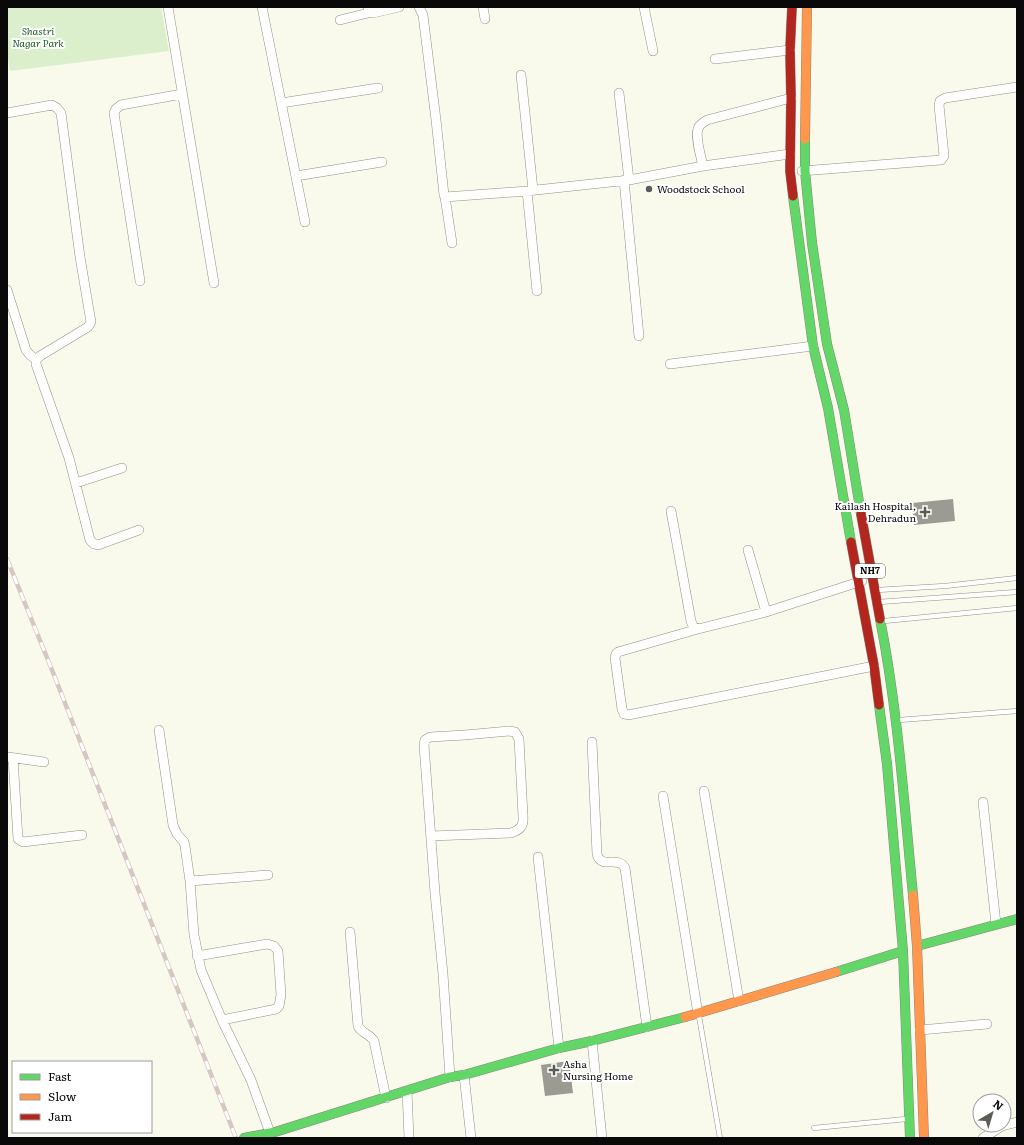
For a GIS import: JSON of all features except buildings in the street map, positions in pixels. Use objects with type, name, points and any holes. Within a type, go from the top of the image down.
[{"type":"main road","name":"NH7","points":[[792,7],[790,50],[790,171],[813,346],[828,408],[874,666],[887,764],[903,951],[910,1138]]},
{"type":"main road","name":"NH7","points":[[807,7],[804,171],[812,243],[828,344],[844,410],[872,580],[887,656],[901,764],[917,946],[924,1138]]},
{"type":"main road","points":[[917,946],[1017,919]]},
{"type":"main road","points":[[244,1138],[274,1134],[450,1078],[559,1048],[698,1014],[903,951]]},
{"type":"street","points":[[168,7],[214,283]]},
{"type":"street","points":[[262,7],[305,222]]},
{"type":"street","points":[[340,20],[370,10],[399,7]]},
{"type":"street","points":[[419,7],[423,15],[444,195],[452,243]]},
{"type":"street","points":[[483,7],[485,19]]},
{"type":"street","points":[[644,7],[652,51]]},
{"type":"street","points":[[716,59],[790,50]]},
{"type":"street","points":[[522,75],[537,291]]},
{"type":"street","points":[[790,171],[941,160],[944,156],[939,105],[942,99],[1017,87]]},
{"type":"street","points":[[281,103],[378,88]]},
{"type":"street","points":[[619,92],[639,336]]},
{"type":"street","points":[[140,281],[114,113],[121,105],[182,94]]},
{"type":"street","points":[[703,166],[697,134],[700,124],[707,120],[791,98]]},
{"type":"street","points":[[7,113],[52,106],[57,108],[61,114],[80,257],[91,320],[88,327],[40,356],[36,360]]},
{"type":"street","points":[[445,197],[530,191],[627,180],[703,166],[790,154]]},
{"type":"street","points":[[296,176],[382,162]]},
{"type":"street","points":[[7,290],[26,350],[36,360],[36,364],[69,458],[90,540],[94,544],[98,544],[139,530]]},
{"type":"street","points":[[670,364],[813,346]]},
{"type":"street","points":[[76,483],[122,468]]},
{"type":"street","points":[[671,510],[691,620],[693,626],[698,629]]},
{"type":"street","points":[[748,550],[766,612]]},
{"type":"street","points":[[872,580],[858,582],[766,612],[698,629],[618,652],[615,658],[622,709],[624,714],[628,715],[874,666]]},
{"type":"street","points":[[159,730],[173,826],[177,834],[184,842],[185,846],[190,880],[194,935],[201,970],[205,982],[251,1080],[274,1134]]},
{"type":"street","points":[[431,836],[511,833],[520,829],[523,825],[523,820],[519,739],[515,732],[510,731],[430,737],[425,740],[424,751],[435,893],[443,974],[450,1078]]},
{"type":"street","points":[[592,742],[597,854],[600,860],[604,862],[619,862],[625,867],[647,1027]]},
{"type":"street","points":[[44,762],[10,758],[18,839],[23,842],[82,835]]},
{"type":"street","points":[[704,791],[739,1001]]},
{"type":"street","points":[[663,796],[698,1014]]},
{"type":"street","points":[[983,802],[996,924]]},
{"type":"street","points":[[538,857],[559,1048]]},
{"type":"street","points":[[190,880],[268,875]]},
{"type":"street","points":[[350,932],[358,1026],[360,1030],[372,1037],[374,1041],[386,1098]]},
{"type":"street","points":[[198,956],[267,944],[274,946],[278,951],[281,995],[279,1006],[276,1009],[222,1020]]},
{"type":"street","points":[[920,1030],[987,1024]]},
{"type":"street","points":[[592,1041],[602,1138]]},
{"type":"street","points":[[464,1075],[471,1138]]},
{"type":"street","points":[[407,1091],[409,1138]]},
{"type":"street","points":[[983,1138],[1002,1126],[1017,1122]]},
{"type":"lane","points":[[874,591],[945,586],[1017,578]]},
{"type":"lane","points":[[876,602],[1017,592]]},
{"type":"lane","points":[[880,621],[1017,608]]},
{"type":"lane","points":[[895,720],[1017,712]]},
{"type":"lane","points":[[698,1014],[720,1138]]},
{"type":"lane","points":[[814,1128],[909,1119]]},
{"type":"green space","name":"Shastri Nagar Park","points":[[7,7],[161,7],[169,51],[10,71],[7,53]]},
{"type":"railway","points":[[7,559],[236,1138]]},
{"type":"traffic: fast","points":[[805,139],[805,171],[812,243],[827,344],[844,410],[861,514]]},
{"type":"traffic: fast","points":[[793,196],[813,346],[828,408],[851,542]]},
{"type":"traffic: fast","points":[[880,619],[896,722],[913,895]]},
{"type":"traffic: fast","points":[[879,705],[887,764],[903,951],[910,1138]]},
{"type":"traffic: fast","points":[[917,946],[1017,919]]},
{"type":"traffic: fast","points":[[836,972],[903,951]]},
{"type":"traffic: fast","points":[[244,1138],[275,1132],[450,1077],[464,1075],[559,1048],[685,1017]]},
{"type":"traffic: slow","points":[[805,139],[807,7]]},
{"type":"traffic: slow","points":[[913,895],[917,946],[924,1138]]},
{"type":"traffic: slow","points":[[685,1017],[836,972]]},
{"type":"traffic: jam","points":[[792,7],[790,50],[790,171],[793,196]]},
{"type":"traffic: jam","points":[[861,514],[880,619]]},
{"type":"traffic: jam","points":[[851,542],[874,666],[879,705]]},
{"type":"place","name":"Woodstock School","points":[[649,189]]},
{"type":"place","name":"Kailash Hospital, Dehradun","points":[[925,512]]},
{"type":"place","name":"Asha Nursing Home","points":[[554,1070]]}]
